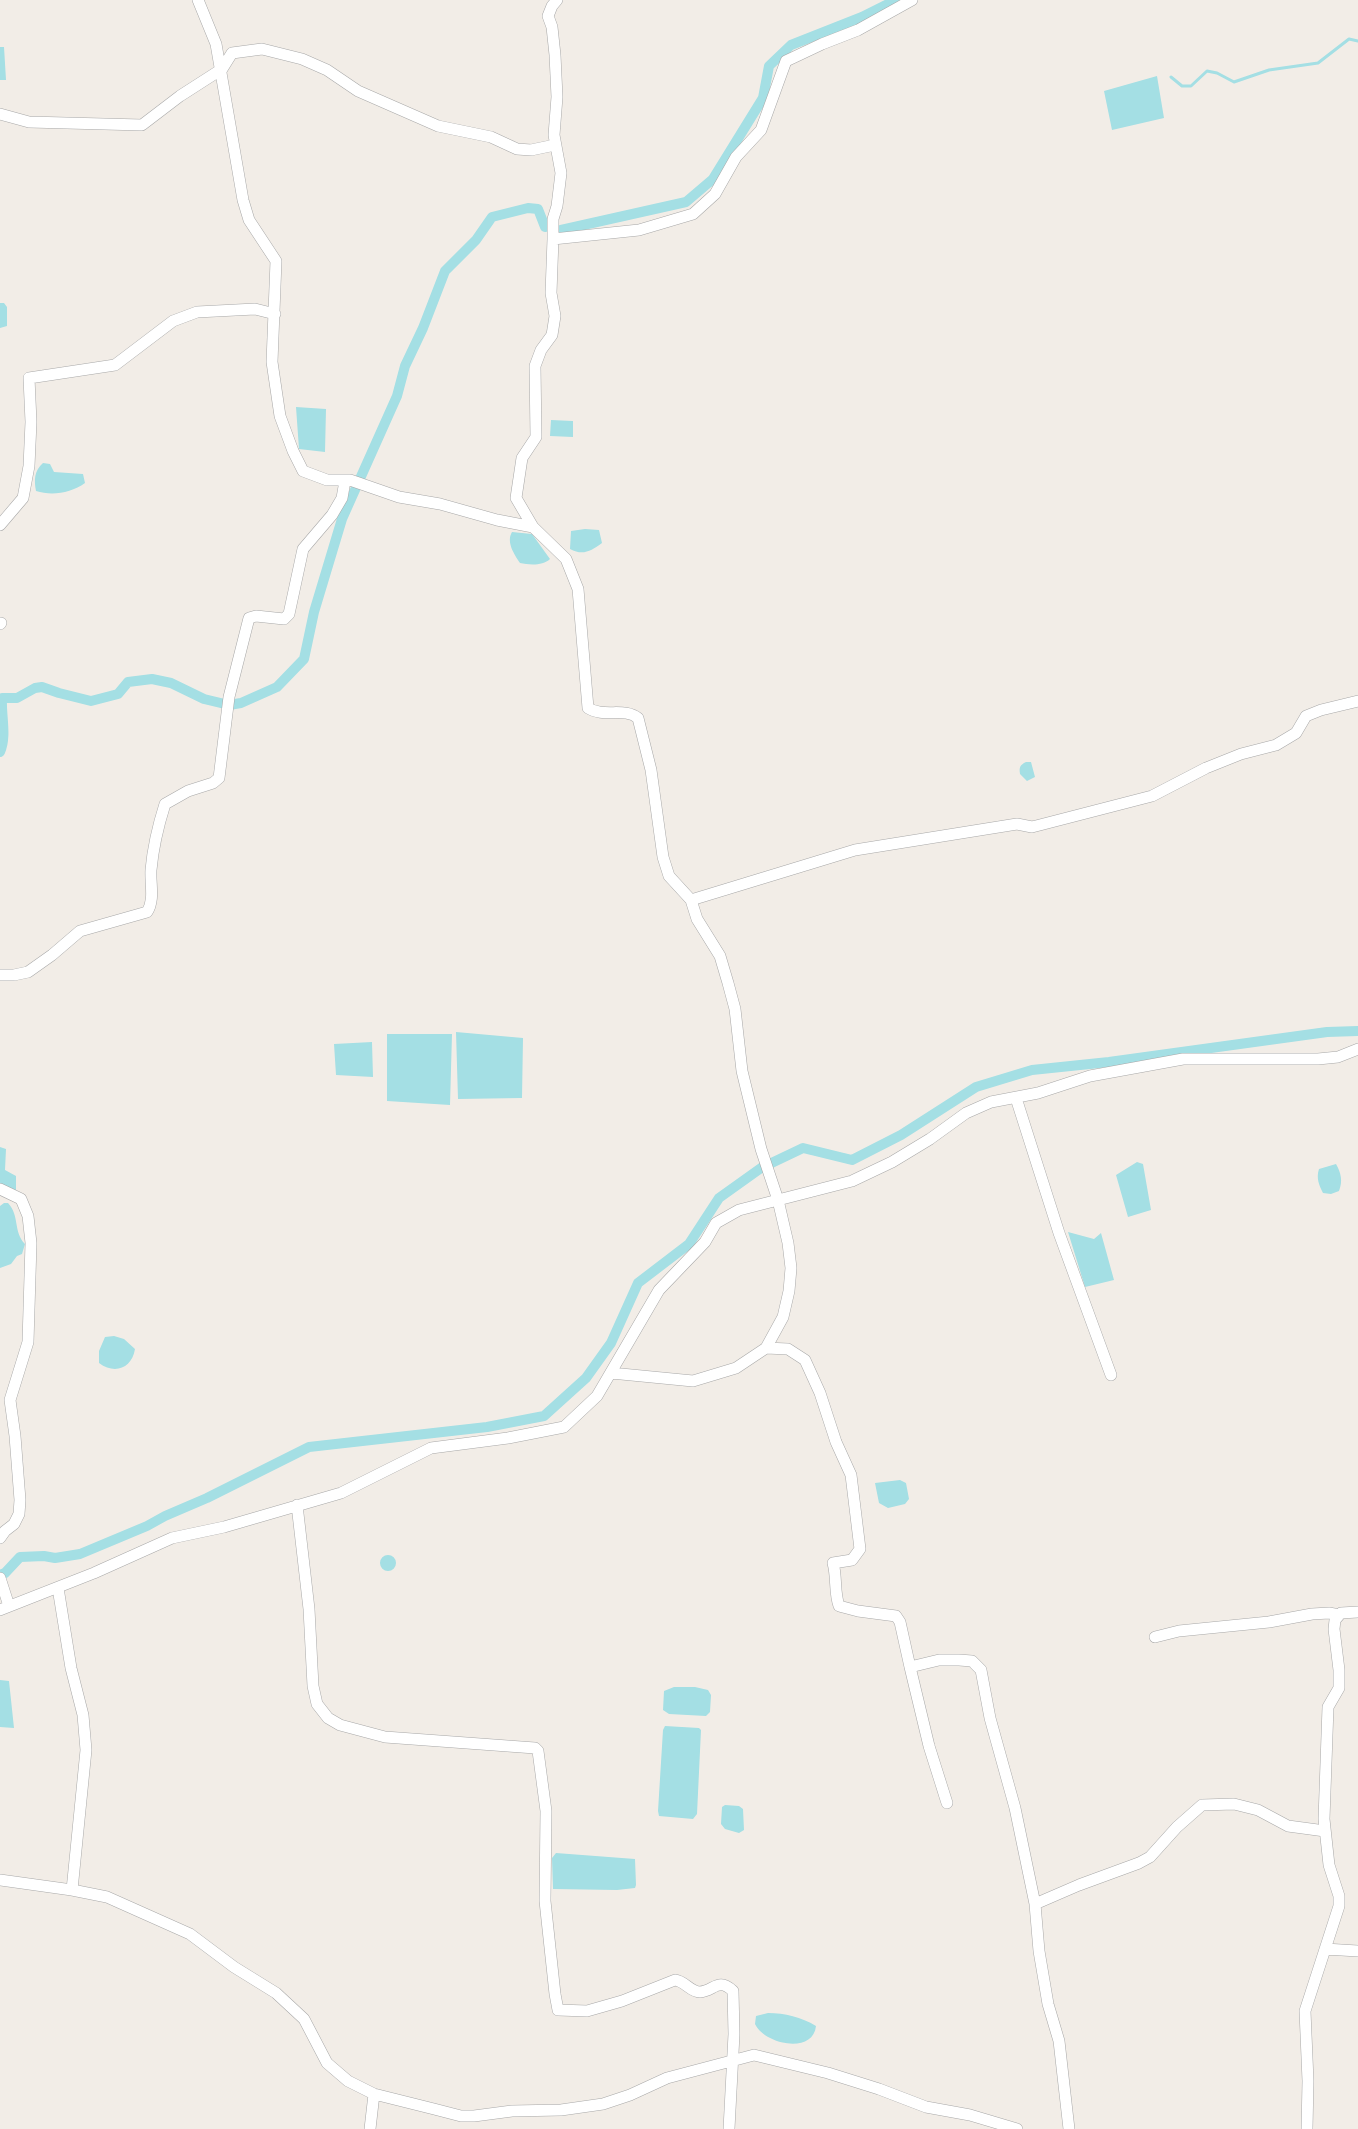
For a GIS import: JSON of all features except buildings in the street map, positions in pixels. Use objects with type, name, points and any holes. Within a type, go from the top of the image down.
[{"type":"street","points":[[198,0],[216,44],[222,69],[242,191],[249,220],[276,261],[272,362],[280,416],[293,451],[304,471],[327,480],[350,480],[399,497],[440,504],[498,520],[533,527]]},
{"type":"street","points":[[557,0],[548,16],[552,26],[556,54],[555,145],[561,174],[557,206],[553,219],[551,293],[555,316],[552,335],[541,350],[535,366],[536,437],[522,458],[516,498],[533,527],[566,559],[578,588],[588,708],[595,713],[632,713],[638,718],[651,770],[663,857],[670,876],[691,900],[697,919],[720,956],[728,983],[735,1009],[742,1071],[761,1149],[778,1200],[788,1243],[791,1268],[789,1291],[783,1317],[766,1348],[736,1368],[693,1381],[611,1373]]},
{"type":"street","points":[[553,239],[639,230],[693,214],[715,194],[736,157],[761,130],[786,61],[858,30],[912,0]]},
{"type":"street","points":[[0,114],[28,122],[142,125],[180,96],[222,69],[232,53],[262,49],[302,58],[327,70],[358,91],[438,126],[491,137],[517,149],[531,150],[555,145]]},
{"type":"street","points":[[0,525],[23,498],[28,474],[31,422],[30,378],[116,365],[173,321],[197,312],[255,309],[275,314]]},
{"type":"street","points":[[0,975],[28,972],[52,955],[80,931],[147,912],[151,906],[152,870],[157,831],[164,804],[188,791],[213,783],[219,778],[229,697],[249,618],[256,616],[284,619],[290,614],[304,549],[332,516],[342,498],[345,481]]},
{"type":"street","points":[[691,900],[855,850],[1017,824],[1032,827],[1152,796],[1206,768],[1241,754],[1276,745],[1296,732],[1306,716],[1358,701]]},
{"type":"street","points":[[0,1578],[4,1608],[58,1588],[172,1538],[224,1527],[341,1492],[431,1448],[508,1438],[564,1427],[597,1396],[659,1290],[705,1242],[716,1223],[739,1210],[852,1181],[892,1162],[930,1140],[966,1113],[991,1102],[1038,1093],[1090,1076],[1183,1059],[1318,1059],[1338,1057],[1358,1049]]},
{"type":"street","points":[[1016,1098],[1058,1233],[1111,1375]]},
{"type":"street","points":[[0,1189],[20,1199],[28,1216],[31,1243],[28,1342],[10,1400],[15,1436],[20,1500],[19,1514],[14,1524],[0,1538]]},
{"type":"street","points":[[766,1348],[788,1348],[805,1360],[820,1393],[836,1442],[850,1474],[860,1549],[852,1560],[833,1563],[836,1573],[836,1598],[839,1606],[858,1611],[896,1616],[900,1622],[929,1746],[947,1802]]},
{"type":"street","points":[[297,1505],[309,1609],[313,1686],[317,1704],[328,1718],[340,1724],[385,1737],[517,1746],[538,1750],[546,1811],[545,1901],[554,1994],[558,2010],[587,2011],[622,2001],[676,1980],[680,1980],[693,1991],[701,1992],[718,1984],[728,1986],[733,1991],[734,2034],[728,2129]]},
{"type":"street","points":[[58,1588],[71,1668],[83,1715],[86,1750],[72,1890]]},
{"type":"street","points":[[1155,1637],[1179,1631],[1269,1622],[1312,1614],[1329,1612],[1339,1615]]},
{"type":"street","points":[[1307,2129],[1308,2081],[1305,2011],[1339,1906],[1329,1865],[1324,1831],[1325,1738],[1328,1707],[1338,1688],[1339,1670],[1334,1629],[1335,1620],[1339,1615],[1344,1612],[1358,1612]]},
{"type":"street","points":[[910,1667],[939,1660],[959,1660],[972,1662],[981,1670],[990,1718],[1015,1808],[1035,1904],[1039,1951],[1048,2004],[1059,2041],[1070,2129]]},
{"type":"street","points":[[1035,1904],[1150,1857],[1176,1826],[1202,1804],[1234,1804],[1258,1810],[1288,1826],[1324,1831]]},
{"type":"street","points":[[0,1880],[107,1897],[190,1934],[234,1967],[276,1993],[304,2019],[328,2063],[348,2080],[374,2094],[461,2116],[512,2111],[562,2110],[603,2104],[630,2095],[667,2078],[754,2055],[828,2073],[879,2089],[926,2107],[970,2115],[1017,2129]]},
{"type":"street","points":[[1326,1949],[1358,1952]]},
{"type":"street","points":[[370,2129],[374,2094]]},
{"type":"water","points":[[0,47],[4,47],[6,80],[0,80]]},
{"type":"water","points":[[1157,76],[1164,118],[1112,130],[1104,91]]},
{"type":"water","points":[[0,303],[4,303],[7,307],[7,326],[0,328]]},
{"type":"water","points":[[296,407],[326,409],[325,452],[299,449]]},
{"type":"water","points":[[551,420],[573,421],[573,437],[550,436]]},
{"type":"water","points":[[43,463],[50,464],[54,472],[83,474],[85,483],[61,493],[42,493],[36,491],[35,476]]},
{"type":"water","points":[[599,530],[602,543],[587,552],[570,549],[571,531]]},
{"type":"water","points":[[512,532],[532,534],[550,559],[540,564],[520,563],[510,544]]},
{"type":"water","points":[[1026,762],[1031,762],[1035,777],[1027,781],[1020,774],[1020,766]]},
{"type":"water","points":[[456,1032],[523,1038],[522,1098],[458,1099]]},
{"type":"water","points":[[387,1034],[452,1034],[450,1105],[387,1101]]},
{"type":"water","points":[[372,1042],[373,1077],[336,1075],[334,1044]]},
{"type":"water","points":[[0,1147],[6,1149],[5,1170],[16,1176],[16,1190],[0,1185]]},
{"type":"water","points":[[1137,1162],[1143,1164],[1151,1210],[1128,1217],[1116,1175]]},
{"type":"water","points":[[1336,1164],[1341,1177],[1339,1191],[1331,1194],[1323,1193],[1318,1181],[1319,1169]]},
{"type":"water","points":[[8,1203],[12,1208],[19,1234],[25,1244],[22,1254],[17,1256],[11,1264],[0,1268],[0,1206]]},
{"type":"water","points":[[1068,1232],[1094,1239],[1101,1233],[1114,1280],[1085,1287]]},
{"type":"water","points":[[114,1336],[124,1339],[135,1349],[127,1365],[122,1368],[111,1369],[99,1363],[99,1351],[105,1337]]},
{"type":"water","points":[[900,1480],[906,1483],[909,1499],[905,1504],[888,1508],[879,1503],[875,1483]]},
{"type":"water","points":[[388,1555],[394,1557],[396,1563],[394,1569],[388,1571],[382,1569],[380,1563],[382,1557]]},
{"type":"water","points":[[0,1680],[9,1681],[14,1728],[0,1727]]},
{"type":"water","points":[[674,1687],[695,1687],[708,1690],[711,1695],[710,1712],[706,1716],[669,1714],[663,1710],[664,1691]]},
{"type":"water","points":[[665,1726],[699,1728],[701,1730],[697,1814],[693,1819],[659,1816],[663,1730]]},
{"type":"water","points":[[725,1805],[739,1806],[743,1809],[744,1830],[739,1833],[725,1829],[721,1824],[722,1807]]},
{"type":"water","points":[[556,1853],[635,1859],[635,1888],[617,1890],[553,1889],[552,1858]]},
{"type":"water","points":[[768,2013],[793,2016],[805,2020],[816,2026],[813,2035],[806,2041],[798,2043],[777,2041],[768,2037],[755,2024],[756,2016]]},
{"type":"waterway","points":[[561,230],[686,202],[713,179],[763,98],[769,66],[791,45],[862,17],[896,0]]},
{"type":"waterway","points":[[1171,77],[1182,86],[1191,86],[1207,71],[1217,73],[1234,82],[1269,70],[1318,63],[1349,39],[1358,41]]},
{"type":"waterway","points":[[0,752],[3,739],[2,698],[17,698],[35,688],[42,687],[91,701],[118,694],[128,682],[152,679],[171,683],[204,699],[229,705],[241,703],[277,687],[304,659],[314,612],[342,519],[397,396],[405,366],[423,328],[445,271],[476,240],[492,217],[528,208],[538,209],[545,227]]},
{"type":"waterway","points":[[0,1575],[5,1573],[20,1557],[44,1556],[55,1558],[80,1554],[207,1498],[309,1447],[487,1427],[544,1416],[586,1378],[611,1343],[638,1283],[689,1244],[719,1198],[761,1168],[803,1148],[852,1160],[901,1135],[976,1087],[1032,1070],[1109,1062],[1327,1032],[1358,1031]]}]
